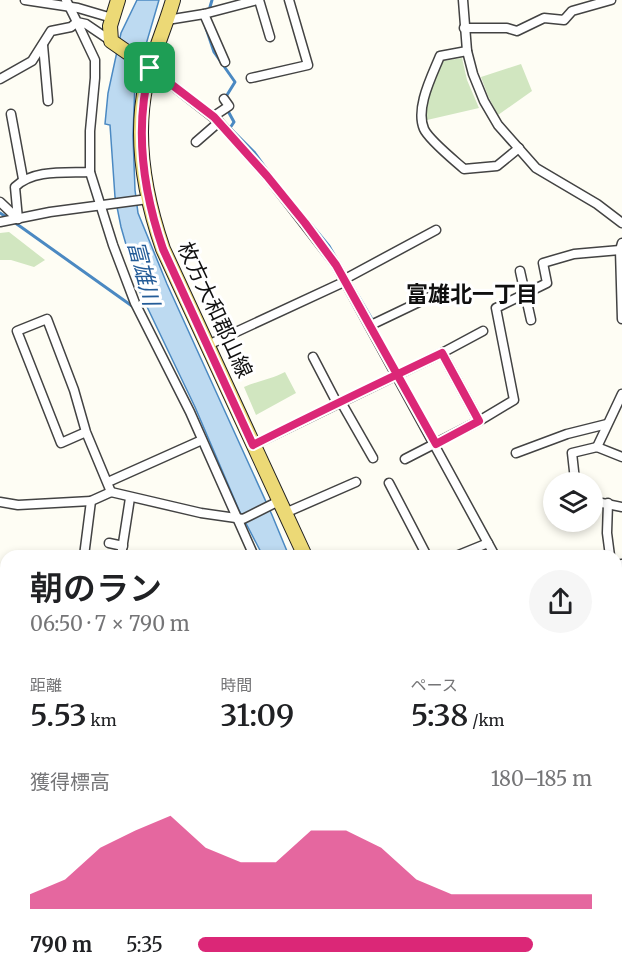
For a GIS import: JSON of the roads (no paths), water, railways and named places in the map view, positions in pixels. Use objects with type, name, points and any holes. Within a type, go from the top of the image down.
[{"type":"main road","points":[[118,0],[110,26],[111,41],[147,66]]},
{"type":"main road","name":"枚方大和郡山線","points":[[173,0],[147,66],[141,139],[142,200],[253,445],[278,507],[302,550]]},
{"type":"street","points":[[25,0],[68,3],[112,18]]},
{"type":"street","points":[[167,20],[204,14],[258,0],[270,37]]},
{"type":"street","points":[[251,78],[308,64],[289,0]]},
{"type":"street","points":[[463,0],[467,51],[484,101],[498,124],[536,168],[597,204],[622,223]]},
{"type":"street","points":[[464,28],[507,28],[517,31],[544,18],[564,20],[572,11],[610,0]]},
{"type":"street","points":[[68,3],[95,60],[90,131],[90,172],[105,206],[135,303],[240,518],[252,550]]},
{"type":"street","points":[[204,14],[225,62]]},
{"type":"street","points":[[77,22],[86,24],[111,41]]},
{"type":"street","points":[[0,79],[33,61],[51,31],[71,27],[77,22]]},
{"type":"street","points":[[42,45],[48,101]]},
{"type":"street","points":[[467,51],[440,56],[421,104],[424,128],[464,169],[497,166],[519,148]]},
{"type":"street","points":[[147,66],[217,119],[267,176],[336,265],[371,325],[492,550]]},
{"type":"street","points":[[196,142],[229,106],[224,99]]},
{"type":"street","points":[[11,114],[23,179]]},
{"type":"street","points":[[18,219],[15,187],[23,179],[52,173],[90,172]]},
{"type":"street","points":[[0,222],[50,212],[142,200]]},
{"type":"street","points":[[0,202],[18,219]]},
{"type":"street","points":[[208,345],[345,280],[436,231]]},
{"type":"street","points":[[405,459],[479,421],[514,400],[496,308],[547,283],[543,263],[574,254],[621,246],[622,319]]},
{"type":"street","points":[[520,271],[531,320]]},
{"type":"street","points":[[371,325],[438,292]]},
{"type":"street","points":[[86,432],[61,443],[17,331],[47,319],[74,390],[86,432],[111,492]]},
{"type":"street","points":[[253,445],[483,331]]},
{"type":"street","points":[[442,353],[479,421]]},
{"type":"street","points":[[313,357],[373,458]]},
{"type":"street","points":[[597,447],[622,394]]},
{"type":"street","points":[[516,453],[567,434],[607,424]]},
{"type":"street","points":[[108,482],[202,440]]},
{"type":"street","points":[[574,472],[572,453],[597,447],[622,457]]},
{"type":"street","points":[[0,502],[18,505],[91,501],[111,492],[201,513],[240,518],[356,482]]},
{"type":"street","points":[[389,483],[424,550]]},
{"type":"street","points":[[122,550],[130,498]]},
{"type":"street","points":[[85,550],[91,501]]},
{"type":"street","points":[[603,502],[622,507]]},
{"type":"street","points":[[608,503],[609,550]]},
{"type":"street","points":[[109,543],[123,546]]},
{"type":"street","points":[[471,550],[488,543]]},
{"type":"water","name":"富雄川","points":[[137,0],[159,0],[135,82],[133,136],[138,213],[167,284],[287,550],[260,550],[239,510],[195,407],[139,290],[121,227],[115,197],[110,125],[105,124],[108,93],[121,33]]},
{"type":"waterway","points":[[210,7],[212,0]]},
{"type":"waterway","points":[[206,28],[214,52],[235,82],[227,95]]},
{"type":"waterway","points":[[228,111],[234,122],[230,128],[254,152],[272,177]]},
{"type":"waterway","points":[[286,194],[329,246],[373,321]]},
{"type":"waterway","points":[[0,213],[8,218]]},
{"type":"waterway","name":"富雄川","points":[[14,222],[132,306],[148,300]]},
{"type":"district","name":"富雄北一丁目","points":[[472,294]]}]
